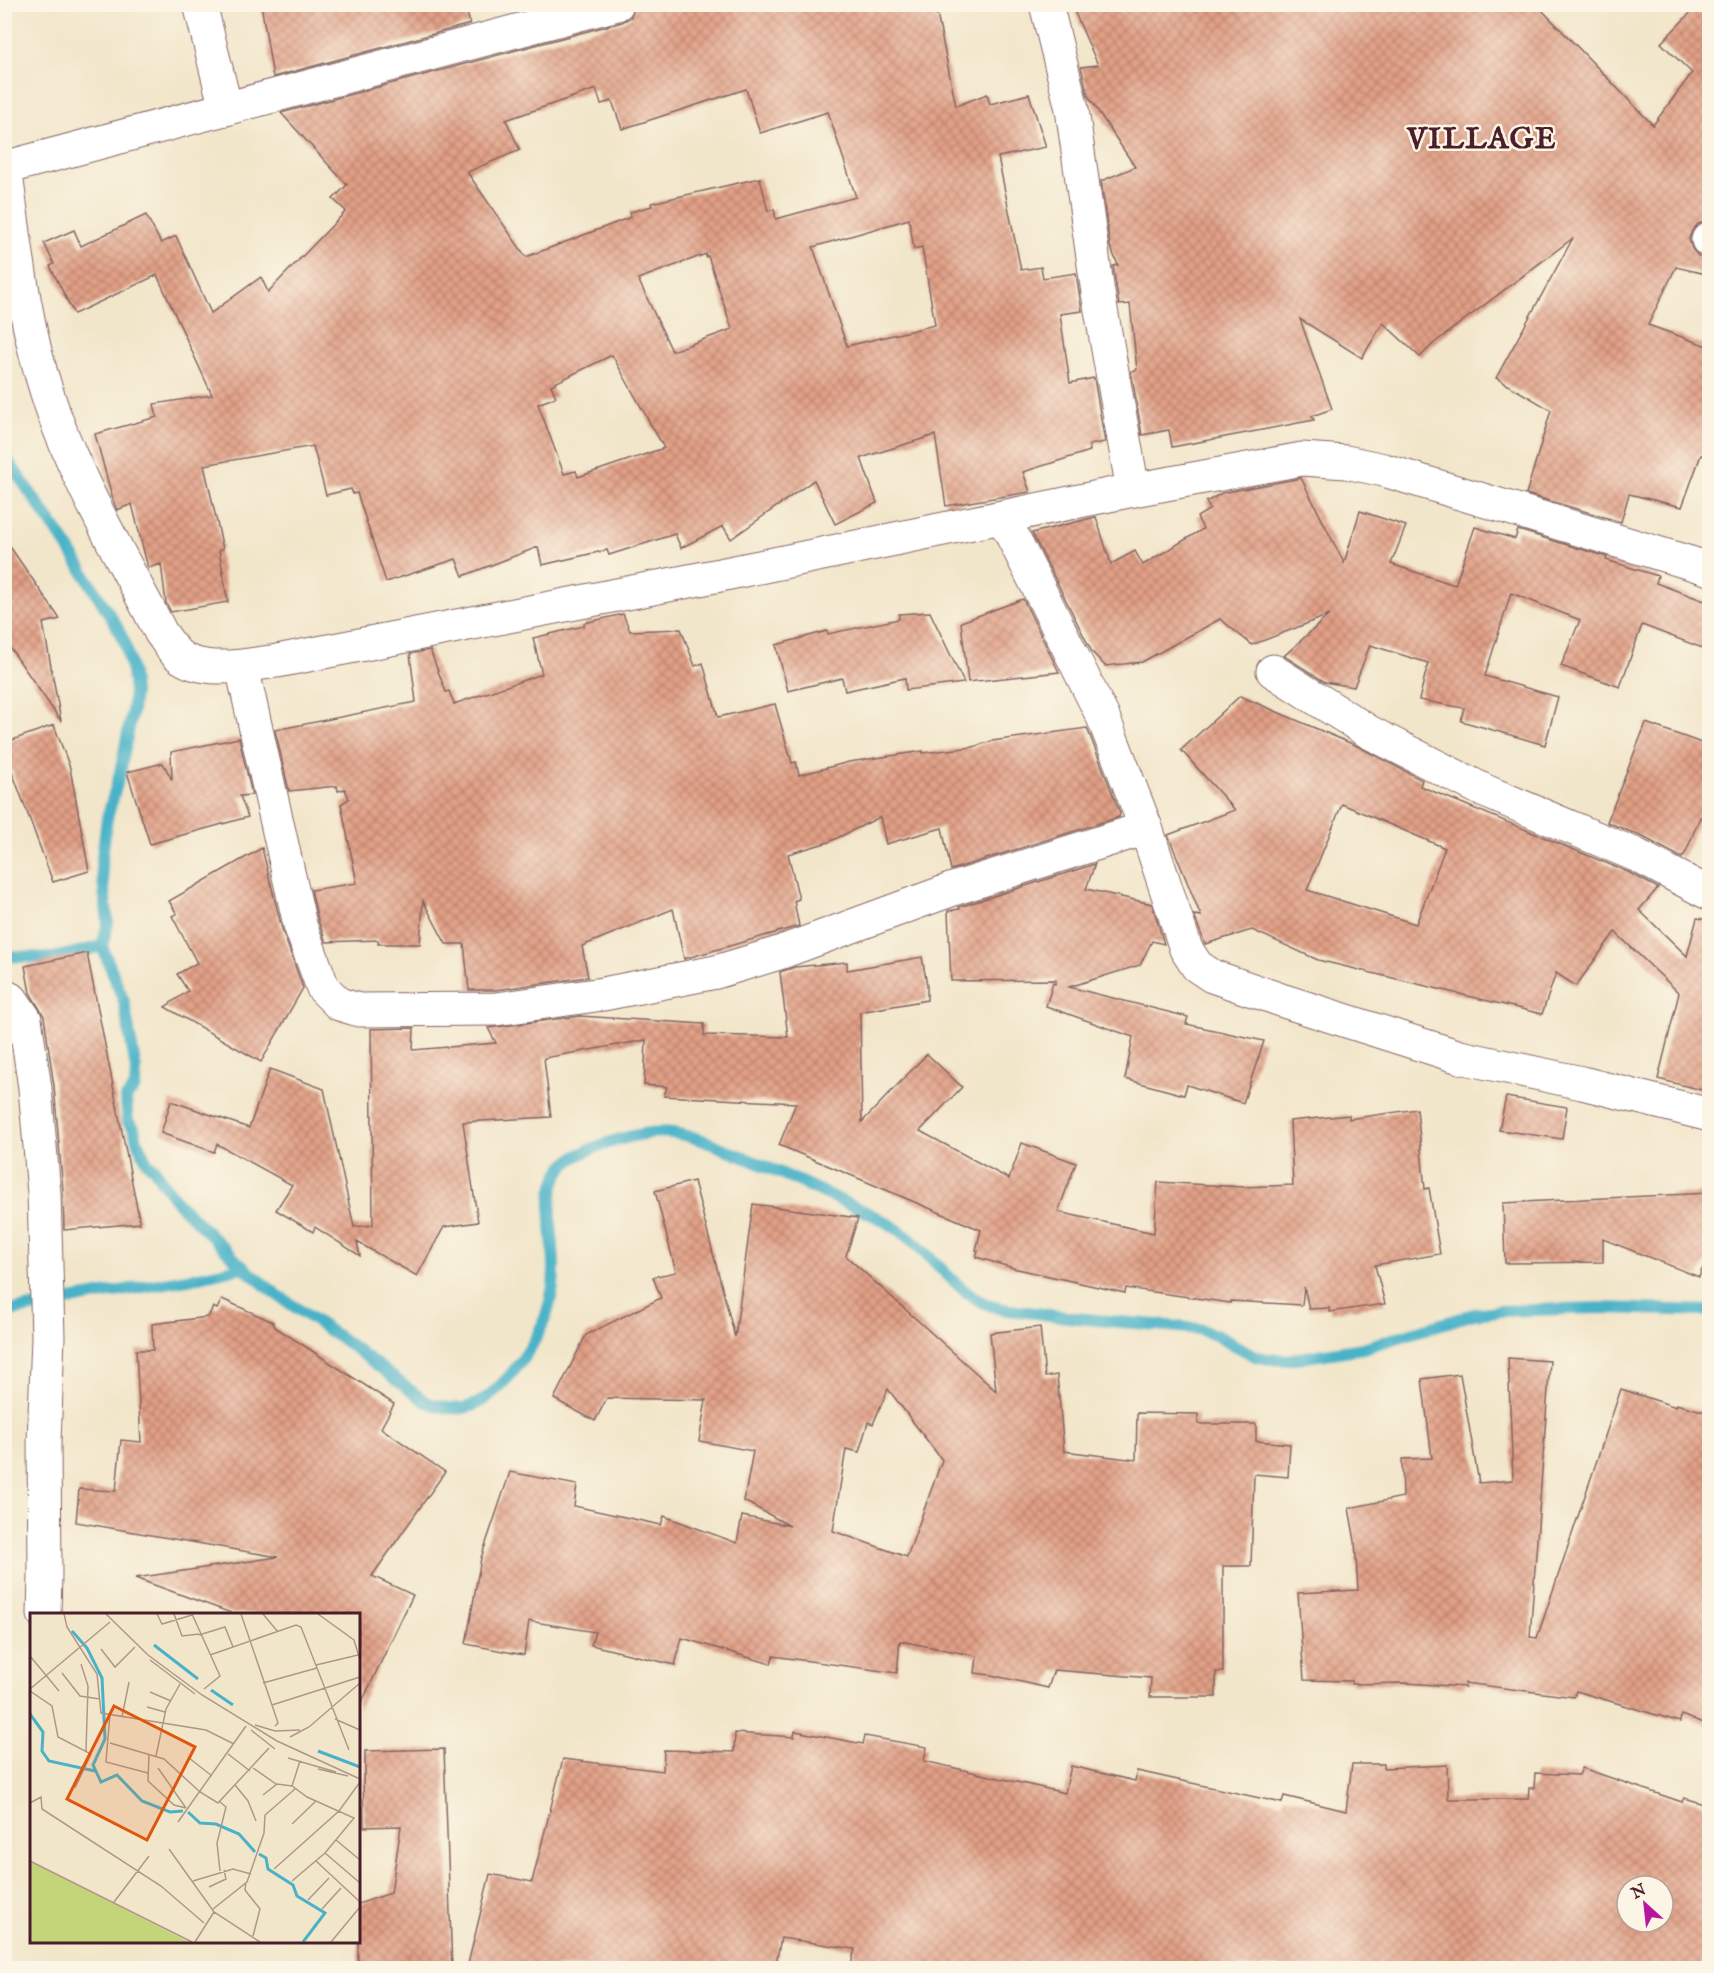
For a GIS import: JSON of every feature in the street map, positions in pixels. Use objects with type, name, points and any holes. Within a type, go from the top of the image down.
[{"type":"street","points":[[200,4],[226,109]]},
{"type":"street","points":[[617,4],[5,168],[26,315],[47,392],[69,453],[160,633],[178,655],[199,666],[242,666],[720,575],[1133,490],[1302,459],[1346,462],[1384,470],[1710,569]]},
{"type":"street","points":[[1046,4],[1072,109],[1098,293],[1133,490]]},
{"type":"street","points":[[1003,517],[1103,717],[1146,828],[1186,949],[1197,966],[1212,976],[1284,1001],[1460,1057],[1582,1083],[1710,1115]]},
{"type":"street","points":[[242,666],[300,925],[323,988],[339,1004],[359,1010],[496,1009],[603,994],[716,972],[779,953],[953,889],[1146,828]]},
{"type":"street","points":[[1273,672],[1369,732],[1485,791],[1635,855],[1710,894]]},
{"type":"street","points":[[4,996],[12,1000],[25,1019],[35,1088],[44,1193],[48,1337],[44,1442],[44,1613]]},
{"type":"building","points":[[261,4],[465,4],[470,24],[273,77]]},
{"type":"building","points":[[935,4],[956,106],[987,94],[990,104],[1029,94],[1046,147],[998,157],[1021,270],[1041,267],[1043,278],[1076,273],[1082,311],[1060,314],[1070,383],[1094,378],[1105,442],[1089,445],[1090,451],[1023,472],[1030,492],[946,506],[935,435],[861,458],[877,503],[835,524],[814,480],[731,539],[723,526],[681,548],[675,534],[609,555],[607,550],[542,565],[538,547],[463,576],[456,559],[386,582],[357,493],[353,494],[351,489],[326,495],[313,446],[204,465],[223,549],[219,550],[228,602],[171,612],[166,603],[161,564],[148,568],[132,504],[117,510],[95,434],[157,417],[154,404],[212,395],[157,275],[74,314],[50,266],[54,264],[44,243],[74,230],[81,246],[146,215],[161,243],[176,236],[211,313],[261,277],[268,292],[346,211],[333,199],[347,185],[281,113],[622,22],[631,17],[635,5]],"holes":[[[596,89],[601,104],[612,101],[622,129],[746,89],[760,133],[828,112],[856,197],[776,219],[774,209],[768,211],[760,178],[651,203],[652,206],[630,212],[631,217],[526,257],[467,172],[520,150],[506,120]],[[909,219],[914,249],[922,247],[935,325],[847,346],[813,247]],[[706,254],[732,329],[672,351],[638,279]],[[612,355],[664,448],[578,477],[576,471],[564,474],[538,404],[556,397],[551,385]]]},
{"type":"building","points":[[1071,4],[1536,4],[1653,125],[1692,73],[1661,43],[1699,4],[1710,4],[1710,221],[1698,224],[1689,239],[1692,249],[1698,256],[1710,259],[1710,275],[1676,267],[1648,325],[1710,347],[1710,458],[1701,455],[1682,507],[1629,494],[1621,522],[1526,494],[1551,410],[1496,378],[1573,238],[1434,343],[1420,357],[1383,323],[1362,358],[1300,319],[1332,409],[1312,416],[1314,420],[1172,447],[1169,430],[1142,435],[1131,371],[1137,370],[1130,304],[1119,305],[1113,266],[1118,265],[1110,246],[1101,181],[1135,167],[1088,96],[1081,67],[1098,65]]},
{"type":"building","points":[[1301,478],[1344,563],[1360,511],[1406,526],[1391,564],[1455,585],[1475,527],[1515,539],[1518,530],[1607,557],[1606,560],[1658,576],[1656,583],[1710,603],[1710,651],[1642,625],[1620,687],[1561,666],[1580,620],[1511,593],[1485,676],[1558,697],[1545,745],[1461,721],[1464,708],[1419,700],[1428,663],[1370,645],[1354,687],[1325,682],[1284,656],[1329,615],[1252,645],[1220,619],[1142,662],[1105,666],[1092,652],[1032,533],[1096,517],[1111,564],[1135,551],[1143,565],[1203,529],[1197,517],[1210,509],[1206,502],[1222,493]]},
{"type":"building","points":[[4,538],[60,619],[43,623],[61,721],[4,639]]},
{"type":"building","points":[[1023,599],[1059,672],[968,682],[961,622]]},
{"type":"building","points":[[930,612],[964,683],[906,690],[905,678],[845,691],[842,678],[788,691],[776,645],[827,631],[828,634],[899,619],[899,614]]},
{"type":"building","points":[[623,614],[630,631],[681,629],[695,666],[703,663],[718,717],[775,704],[792,763],[796,762],[799,775],[849,762],[923,751],[923,753],[973,747],[992,741],[1087,728],[1120,813],[1119,817],[951,870],[942,828],[886,844],[880,817],[829,842],[788,854],[799,899],[794,901],[799,926],[684,959],[673,909],[582,946],[588,977],[495,990],[469,990],[464,944],[446,944],[423,901],[420,944],[378,944],[378,940],[326,942],[311,890],[357,883],[341,804],[349,799],[345,789],[338,791],[337,786],[289,791],[275,730],[416,702],[410,654],[430,650],[446,692],[449,691],[454,704],[542,674],[533,638]]},
{"type":"building","points":[[1240,696],[1357,746],[1422,780],[1420,786],[1628,872],[1658,888],[1639,910],[1687,956],[1697,918],[1710,920],[1710,1092],[1658,1079],[1679,993],[1615,932],[1576,986],[1556,973],[1542,1014],[1318,960],[1252,930],[1205,944],[1194,915],[1201,916],[1168,835],[1235,810],[1181,750]],"holes":[[[1342,804],[1445,848],[1416,924],[1307,890]]]},
{"type":"building","points":[[1646,723],[1710,746],[1710,822],[1700,817],[1682,858],[1645,838],[1607,822]]},
{"type":"building","points":[[54,725],[70,768],[89,871],[53,882],[4,750],[4,743]]},
{"type":"building","points":[[239,738],[252,795],[240,796],[248,817],[150,844],[127,772],[163,763],[172,780],[171,752]]},
{"type":"building","points":[[262,848],[282,929],[303,988],[261,1062],[165,1007],[188,991],[177,974],[197,963],[172,916],[177,914],[169,901]]},
{"type":"building","points":[[1095,864],[1086,889],[1152,904],[1164,944],[1152,941],[1140,965],[1069,987],[1188,1017],[1186,1024],[1264,1041],[1243,1103],[1187,1085],[1184,1095],[1125,1079],[1133,1037],[1046,1006],[1056,980],[951,981],[948,911]]},
{"type":"building","points":[[87,953],[140,1223],[64,1230],[54,1086],[44,1016],[30,993],[25,966]]},
{"type":"building","points":[[922,957],[927,1000],[860,1012],[862,1122],[927,1054],[962,1087],[920,1131],[1009,1179],[1022,1143],[1076,1163],[1058,1212],[1154,1233],[1158,1182],[1243,1187],[1293,1185],[1290,1121],[1349,1115],[1349,1119],[1417,1109],[1425,1189],[1429,1188],[1440,1254],[1375,1265],[1385,1304],[1330,1312],[1329,1308],[1309,1309],[1304,1287],[1302,1305],[1231,1301],[1230,1303],[1126,1288],[1125,1293],[1013,1268],[976,1257],[981,1230],[779,1145],[796,1103],[664,1096],[667,1087],[644,1085],[646,1040],[544,1058],[551,1117],[463,1122],[478,1222],[444,1227],[417,1276],[357,1242],[360,1256],[315,1227],[313,1232],[276,1210],[292,1185],[217,1144],[214,1152],[161,1133],[171,1101],[249,1128],[270,1069],[324,1089],[354,1227],[373,1225],[371,1029],[414,1028],[413,1050],[496,1043],[488,1028],[580,1016],[704,1024],[704,1035],[788,1037],[780,972],[795,967],[847,962],[847,970]]},
{"type":"building","points":[[1506,1097],[1567,1107],[1562,1139],[1499,1130]]},
{"type":"building","points":[[694,1181],[735,1337],[753,1204],[858,1218],[846,1256],[996,1391],[990,1333],[1040,1327],[1045,1377],[1057,1375],[1064,1451],[1136,1460],[1137,1413],[1198,1414],[1198,1424],[1256,1424],[1256,1441],[1290,1444],[1288,1477],[1254,1474],[1251,1566],[1223,1566],[1223,1672],[1216,1672],[1216,1697],[1150,1697],[1151,1678],[1054,1670],[1048,1688],[975,1673],[977,1656],[900,1641],[897,1673],[773,1656],[771,1664],[682,1638],[675,1665],[591,1645],[595,1632],[529,1621],[524,1655],[466,1644],[481,1558],[510,1472],[577,1485],[574,1506],[661,1525],[664,1516],[737,1543],[742,1516],[790,1526],[744,1501],[753,1451],[699,1441],[706,1400],[607,1398],[595,1421],[554,1399],[586,1335],[661,1298],[653,1277],[676,1272],[655,1191]],"holes":[[[888,1389],[942,1460],[907,1557],[833,1531],[846,1449],[859,1452],[868,1422],[873,1424]]]},
{"type":"building","points":[[1710,1193],[1710,1251],[1699,1277],[1603,1239],[1603,1262],[1505,1263],[1503,1203]]},
{"type":"building","points":[[222,1299],[273,1322],[275,1327],[394,1404],[381,1428],[445,1472],[372,1576],[413,1595],[360,1706],[360,1613],[231,1613],[135,1578],[278,1557],[76,1522],[79,1489],[116,1491],[121,1440],[141,1442],[136,1350],[153,1350],[152,1324],[208,1317],[213,1307],[217,1309]]},
{"type":"building","points":[[1508,1358],[1550,1361],[1530,1637],[1537,1638],[1621,1389],[1676,1407],[1676,1404],[1710,1413],[1710,1725],[1681,1715],[1680,1722],[1576,1691],[1574,1697],[1465,1683],[1465,1687],[1406,1683],[1352,1684],[1352,1681],[1304,1680],[1298,1593],[1358,1590],[1355,1541],[1349,1508],[1403,1497],[1402,1459],[1432,1458],[1422,1379],[1460,1374],[1479,1483],[1513,1480]]},
{"type":"building","points":[[795,1731],[863,1744],[865,1736],[927,1747],[924,1761],[1065,1793],[1071,1766],[1135,1781],[1137,1771],[1282,1803],[1284,1796],[1346,1811],[1352,1764],[1384,1764],[1384,1768],[1447,1765],[1448,1799],[1528,1799],[1529,1788],[1534,1788],[1535,1773],[1579,1775],[1582,1768],[1682,1802],[1684,1798],[1710,1806],[1710,1968],[850,1968],[855,1949],[781,1938],[775,1968],[467,1968],[490,1874],[532,1882],[563,1759],[663,1771],[664,1750],[734,1752],[735,1733],[794,1737]]},
{"type":"building","points":[[444,1749],[452,1968],[358,1968],[360,1903],[391,1893],[401,1826],[364,1827],[365,1751]]},
{"type":"waterway","points":[[4,455],[66,544],[116,625],[125,643],[132,672],[134,692],[132,712],[120,773],[107,818],[101,865],[108,923],[102,946],[124,1002],[136,1070],[135,1087],[126,1098],[128,1122],[134,1128],[137,1141],[148,1164],[154,1168],[178,1203],[243,1267],[276,1294],[352,1346],[426,1402],[457,1409],[474,1405],[491,1395],[521,1362],[538,1334],[550,1303],[554,1270],[552,1193],[561,1170],[576,1157],[598,1146],[654,1132],[666,1132],[705,1141],[854,1206],[909,1238],[956,1283],[986,1304],[1011,1310],[1076,1318],[1198,1329],[1216,1335],[1255,1356],[1268,1359],[1287,1360],[1363,1348],[1474,1314],[1499,1311],[1601,1308],[1710,1311]]},
{"type":"waterway","points":[[4,956],[53,958],[102,946]]},
{"type":"waterway","points":[[4,1312],[243,1267]]},
{"type":"district","name":"VILLAGE","points":[[1482,140]]}]
